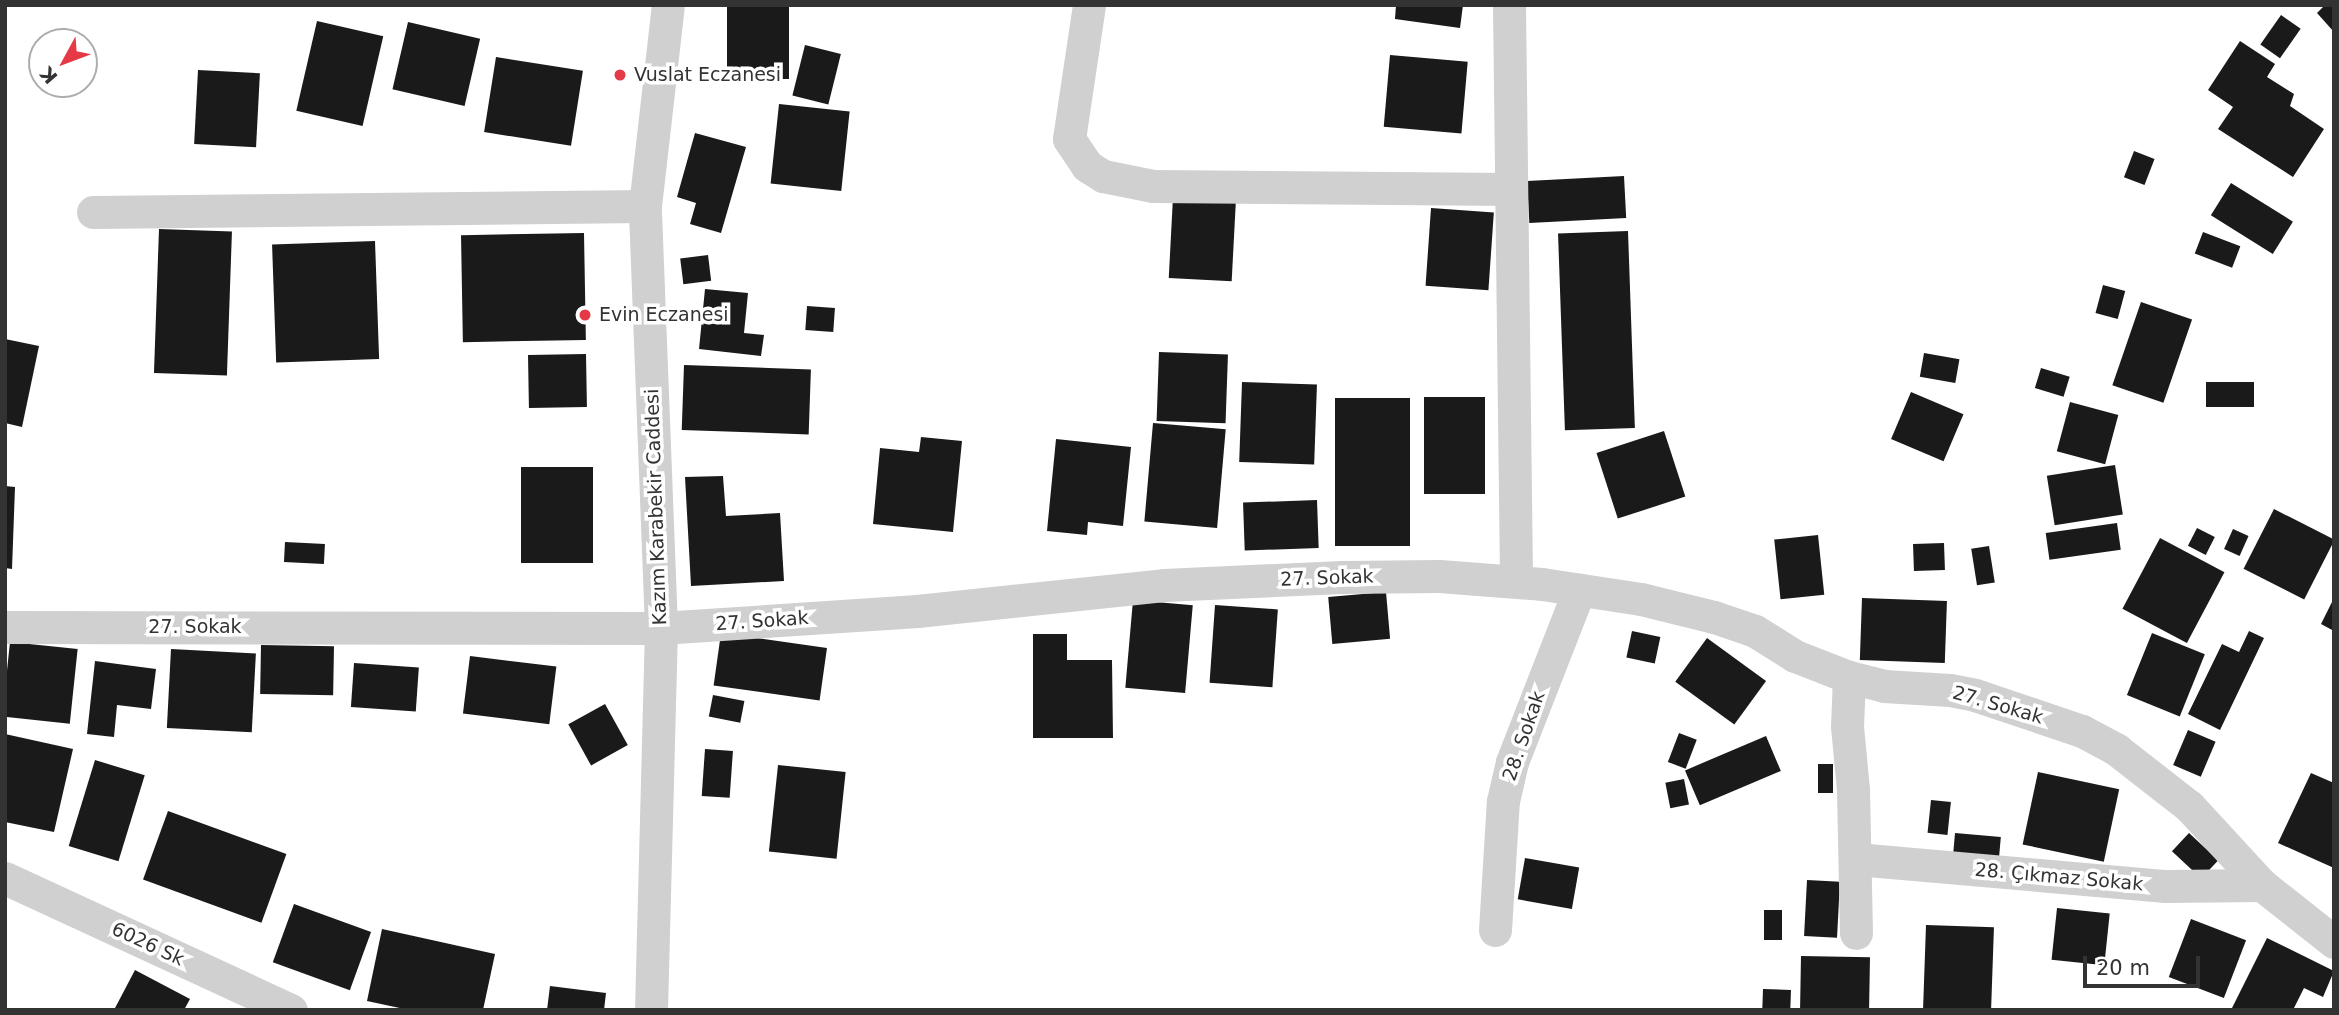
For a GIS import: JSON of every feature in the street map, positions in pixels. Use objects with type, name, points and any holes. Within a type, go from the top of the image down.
[{"type":"street","name":"Kazım Karabekir Caddesi","points":[[651,1010],[661,628],[645,206],[668,5]]},
{"type":"street","points":[[1089,5],[1069,139],[1087,166],[1103,176],[1153,186],[1511,189]]},
{"type":"street","points":[[1508,5],[1516,581]]},
{"type":"street","points":[[93,212],[645,206]]},
{"type":"street","name":"27. Sokak","points":[[5,627],[661,628],[917,611],[1176,585],[1356,577],[1516,581],[1641,599],[1714,617],[1755,631],[1795,656],[1849,677],[1884,685],[1950,690],[1975,695],[2082,731],[2117,750],[2189,806],[2262,885],[2334,942]]},
{"type":"street","name":"28. Sokak","points":[[1495,930],[1503,801],[1512,762],[1579,590]]},
{"type":"street","points":[[1849,677],[1847,726],[1856,859],[1856,933]]},
{"type":"street","name":"28. Çıkmaz Sokak","points":[[1856,859],[2166,886],[2262,885]]},
{"type":"street","name":"6026 Sk","points":[[5,878],[291,1010]]},
{"type":"building","points":[[727,5],[789,5],[789,79],[727,79]]},
{"type":"building","points":[[1396,5],[1463,5],[1460,28],[1395,19]]},
{"type":"building","points":[[2325,5],[2334,5],[2334,32],[2317,13]]},
{"type":"building","points":[[2281,15],[2301,29],[2280,58],[2260,44]]},
{"type":"building","points":[[317,21],[383,36],[363,126],[296,111]]},
{"type":"building","points":[[408,22],[480,39],[465,106],[392,89]]},
{"type":"building","points":[[2240,41],[2275,64],[2267,77],[2294,94],[2290,106],[2324,129],[2293,177],[2218,129],[2233,107],[2208,90]]},
{"type":"building","points":[[805,45],[841,54],[828,104],[792,95]]},
{"type":"building","points":[[1390,55],[1468,62],[1461,134],[1384,127]]},
{"type":"building","points":[[496,57],[583,71],[571,146],[484,132]]},
{"type":"building","points":[[198,70],[260,73],[256,147],[194,144]]},
{"type":"building","points":[[779,104],[850,111],[841,191],[771,184]]},
{"type":"building","points":[[695,133],[746,147],[721,233],[690,224],[696,203],[677,197]]},
{"type":"building","points":[[2134,151],[2155,159],[2145,185],[2124,177]]},
{"type":"building","points":[[1624,176],[1626,218],[1529,223],[1527,181]]},
{"type":"building","points":[[2231,183],[2293,222],[2273,254],[2211,215]]},
{"type":"building","points":[[1173,197],[1236,200],[1232,281],[1169,278]]},
{"type":"building","points":[[1431,208],[1494,212],[1488,290],[1426,286]]},
{"type":"building","points":[[159,229],[232,232],[227,375],[154,373]]},
{"type":"building","points":[[1628,231],[1635,428],[1565,430],[1558,233]]},
{"type":"building","points":[[2203,232],[2240,246],[2232,268],[2195,253]]},
{"type":"building","points":[[584,233],[586,340],[463,342],[461,235]]},
{"type":"building","points":[[375,241],[379,359],[276,363],[272,245]]},
{"type":"building","points":[[708,255],[711,281],[683,284],[680,258]]},
{"type":"building","points":[[2103,285],[2125,291],[2118,319],[2095,313]]},
{"type":"building","points":[[705,289],[748,293],[744,333],[764,335],[761,356],[699,349]]},
{"type":"building","points":[[2141,302],[2192,320],[2163,403],[2112,385]]},
{"type":"building","points":[[807,306],[835,308],[833,332],[805,330]]},
{"type":"building","points":[[5,339],[39,346],[22,427],[5,423]]},
{"type":"building","points":[[1159,352],[1228,354],[1226,423],[1157,421]]},
{"type":"building","points":[[1924,353],[1959,359],[1955,383],[1920,377]]},
{"type":"building","points":[[586,354],[587,407],[529,408],[528,355]]},
{"type":"building","points":[[684,365],[811,369],[809,434],[682,430]]},
{"type":"building","points":[[2041,368],[2070,377],[2064,397],[2035,388]]},
{"type":"building","points":[[1242,382],[1317,385],[1314,465],[1239,462]]},
{"type":"building","points":[[2206,382],[2254,382],[2254,407],[2206,407]]},
{"type":"building","points":[[1911,392],[1963,414],[1944,461],[1891,439]]},
{"type":"building","points":[[1424,397],[1485,397],[1485,494],[1424,494]]},
{"type":"building","points":[[1335,398],[1410,398],[1410,546],[1335,546]]},
{"type":"building","points":[[2070,402],[2118,415],[2105,464],[2057,451]]},
{"type":"building","points":[[1153,423],[1226,429],[1217,528],[1144,522]]},
{"type":"building","points":[[1664,431],[1685,497],[1618,519],[1596,453]]},
{"type":"building","points":[[921,437],[962,441],[953,532],[873,524],[880,448],[919,452]]},
{"type":"building","points":[[1056,439],[1131,447],[1123,526],[1088,522],[1087,535],[1047,531]]},
{"type":"building","points":[[2115,465],[2123,514],[2055,525],[2047,476]]},
{"type":"building","points":[[521,467],[593,467],[593,563],[521,563]]},
{"type":"building","points":[[723,476],[726,516],[780,513],[784,581],[691,586],[685,477]]},
{"type":"building","points":[[5,486],[15,487],[12,569],[5,568]]},
{"type":"building","points":[[1317,500],[1319,548],[1245,551],[1243,503]]},
{"type":"building","points":[[2274,509],[2334,540],[2304,600],[2244,569]]},
{"type":"building","points":[[2117,523],[2121,550],[2049,560],[2046,533]]},
{"type":"building","points":[[2197,528],[2215,537],[2206,555],[2188,546]]},
{"type":"building","points":[[2233,529],[2249,536],[2240,556],[2224,549]]},
{"type":"building","points":[[1818,535],[1824,595],[1781,599],[1774,540]]},
{"type":"building","points":[[2160,538],[2224,572],[2187,643],[2122,609]]},
{"type":"building","points":[[285,542],[325,544],[324,564],[284,562]]},
{"type":"building","points":[[1944,543],[1945,570],[1914,571],[1913,544]]},
{"type":"building","points":[[1989,546],[1995,583],[1977,585],[1971,549]]},
{"type":"building","points":[[1386,592],[1390,639],[1332,644],[1328,597]]},
{"type":"building","points":[[1862,598],[1947,601],[1945,663],[1860,660]]},
{"type":"building","points":[[2334,598],[2334,631],[2321,624]]},
{"type":"building","points":[[1133,600],[1193,605],[1185,693],[1125,688]]},
{"type":"building","points":[[1215,605],[1278,609],[1272,687],[1210,683]]},
{"type":"building","points":[[1632,631],[1660,637],[1655,663],[1626,657]]},
{"type":"building","points":[[2249,631],[2264,638],[2220,730],[2188,714],[2222,644],[2239,652]]},
{"type":"building","points":[[721,633],[827,648],[820,700],[714,685]]},
{"type":"building","points":[[2152,633],[2205,654],[2180,716],[2127,695]]},
{"type":"building","points":[[1033,634],[1067,634],[1067,660],[1112,660],[1113,738],[1033,738]]},
{"type":"building","points":[[1707,638],[1766,681],[1734,725],[1675,682]]},
{"type":"building","points":[[10,642],[78,649],[70,724],[5,717]]},
{"type":"building","points":[[261,645],[334,646],[333,695],[260,694]]},
{"type":"building","points":[[171,649],[256,653],[252,732],[167,728]]},
{"type":"building","points":[[470,656],[556,667],[549,724],[463,714]]},
{"type":"building","points":[[95,661],[156,669],[151,709],[117,705],[114,737],[87,734]]},
{"type":"building","points":[[354,663],[419,668],[416,711],[351,707]]},
{"type":"building","points":[[713,695],[744,701],[740,723],[709,717]]},
{"type":"building","points":[[605,704],[628,745],[591,765],[568,724]]},
{"type":"building","points":[[2188,730],[2216,742],[2201,777],[2173,765]]},
{"type":"building","points":[[1679,733],[1697,740],[1686,769],[1668,762]]},
{"type":"building","points":[[5,734],[73,749],[54,832],[5,822]]},
{"type":"building","points":[[1766,736],[1781,771],[1700,805],[1685,770]]},
{"type":"building","points":[[705,749],[733,751],[730,798],[702,796]]},
{"type":"building","points":[[95,760],[145,775],[118,861],[69,846]]},
{"type":"building","points":[[1818,764],[1833,764],[1833,793],[1818,793]]},
{"type":"building","points":[[778,765],[846,772],[837,859],[769,852]]},
{"type":"building","points":[[2038,772],[2119,789],[2104,862],[2023,844]]},
{"type":"building","points":[[2311,773],[2334,783],[2334,868],[2278,843]]},
{"type":"building","points":[[1684,779],[1689,805],[1670,808],[1665,783]]},
{"type":"building","points":[[1931,800],[1951,802],[1947,835],[1928,833]]},
{"type":"building","points":[[168,811],[286,854],[261,923],[143,880]]},
{"type":"building","points":[[1955,833],[2001,837],[1999,857],[1953,853]]},
{"type":"building","points":[[2189,833],[2218,860],[2201,879],[2172,851]]},
{"type":"building","points":[[1525,858],[1579,868],[1572,909],[1518,899]]},
{"type":"building","points":[[1807,880],[1840,882],[1837,938],[1804,936]]},
{"type":"building","points":[[294,904],[371,932],[350,990],[273,962]]},
{"type":"building","points":[[2057,908],[2110,914],[2104,965],[2052,960]]},
{"type":"building","points":[[1764,910],[1782,910],[1782,940],[1764,940]]},
{"type":"building","points":[[2191,919],[2246,940],[2224,998],[2169,977]]},
{"type":"building","points":[[1926,925],[1994,927],[1991,1010],[1923,1009]]},
{"type":"building","points":[[382,929],[495,954],[483,1010],[409,1010],[367,1001]]},
{"type":"building","points":[[2267,938],[2334,971],[2323,997],[2304,988],[2293,1010],[2231,1010]]},
{"type":"building","points":[[1801,956],[1870,957],[1869,1010],[1800,1010]]},
{"type":"building","points":[[135,970],[190,999],[184,1010],[114,1010]]},
{"type":"building","points":[[550,986],[606,993],[604,1010],[547,1010]]},
{"type":"building","points":[[1763,989],[1791,990],[1790,1010],[1762,1010]]},
{"type":"place","name":"Vuslat Eczanesi","points":[[620,75]]},
{"type":"place","name":"Evin Eczanesi","points":[[585,315]]}]
